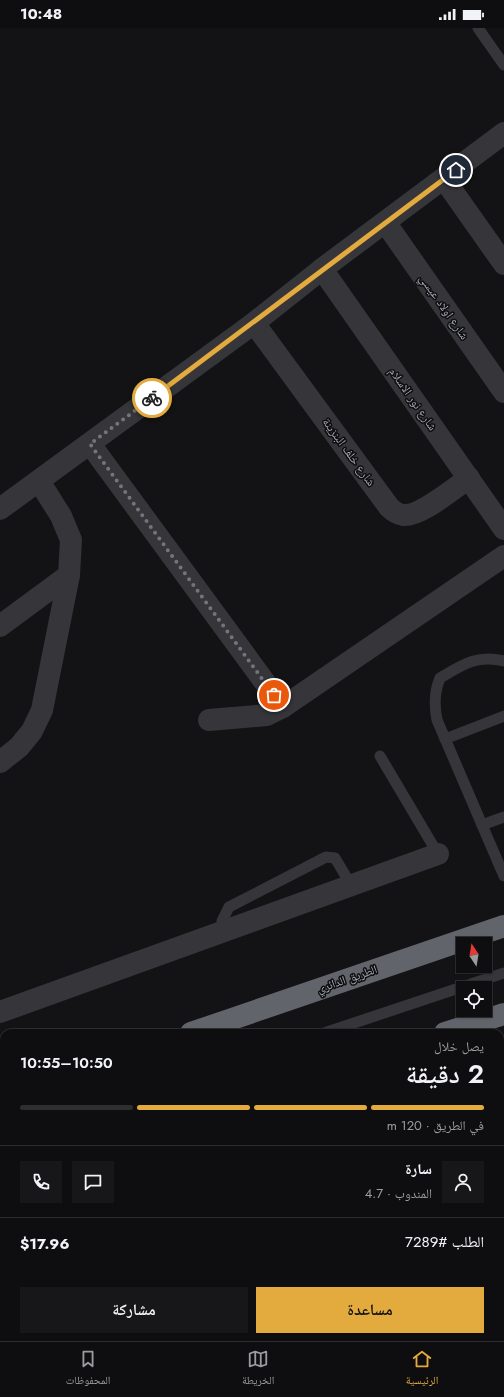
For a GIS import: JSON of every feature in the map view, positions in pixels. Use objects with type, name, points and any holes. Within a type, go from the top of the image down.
[{"type":"highway","name":"الطريق الدائري","points":[[203,1029],[504,926]]},
{"type":"highway","points":[[457,1029],[504,1014]]},
{"type":"street","points":[[0,509],[254,323],[322,269],[504,133]]},
{"type":"street","points":[[444,179],[504,264]]},
{"type":"street","name":"شارع اولاد عيسي","points":[[385,222],[504,392]]},
{"type":"street","name":"شارع نور الاسلام","points":[[322,269],[504,529]]},
{"type":"street","name":"شارع خلف البنزينة","points":[[254,323],[389,507],[395,512],[402,514],[418,512],[468,478]]},
{"type":"street","points":[[90,444],[283,707]]},
{"type":"street","points":[[0,762],[19,747],[32,731],[42,710],[69,575],[71,540],[61,516],[40,481]]},
{"type":"street","points":[[209,720],[267,715],[283,707],[504,556]]},
{"type":"street","points":[[0,626],[69,575]]},
{"type":"street","points":[[3,1006],[224,931],[438,854]]},
{"type":"lane","points":[[478,28],[504,65]]},
{"type":"lane","points":[[504,661],[489,659],[469,661],[440,678],[435,693],[437,720],[504,876]]},
{"type":"lane","points":[[445,739],[504,716]]},
{"type":"lane","points":[[380,756],[438,854]]},
{"type":"lane","points":[[482,825],[504,817]]},
{"type":"lane","points":[[224,931],[222,921],[229,907],[326,857],[335,858],[351,885]]},
{"type":"lane","points":[[336,1029],[504,973]]},
{"type":"way so far","points":[[152,398],[90,444],[274,695]]},
{"type":"route","points":[[152,398],[456,170]]}]
